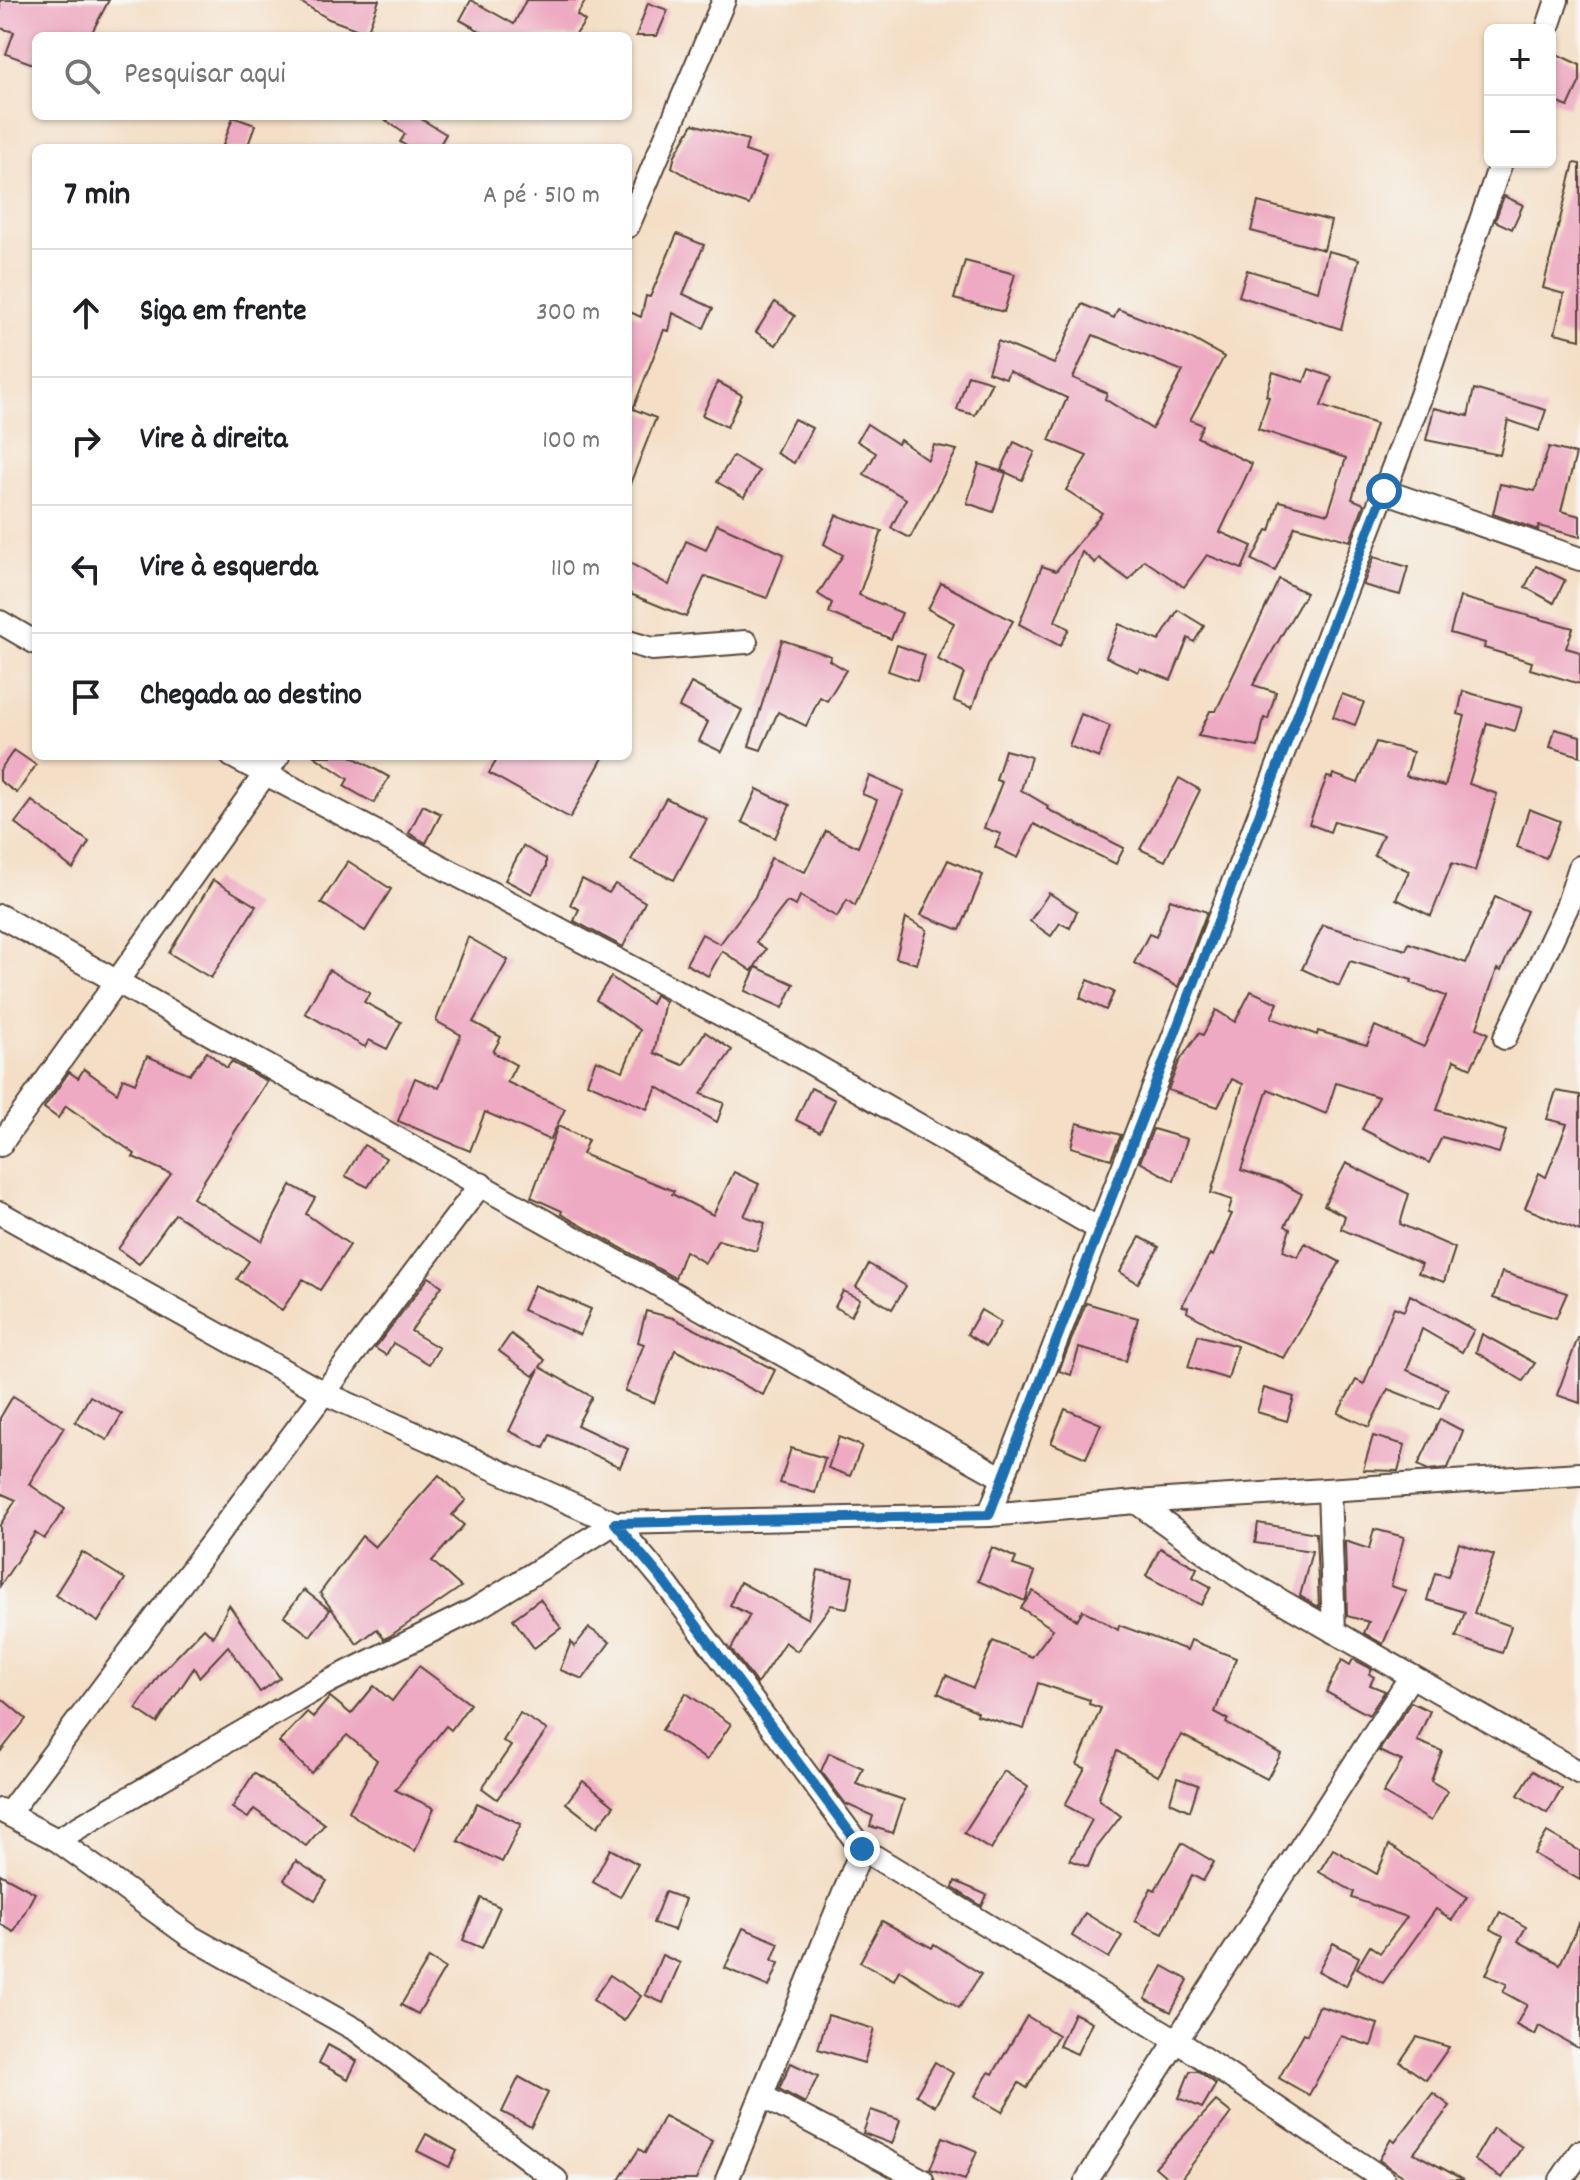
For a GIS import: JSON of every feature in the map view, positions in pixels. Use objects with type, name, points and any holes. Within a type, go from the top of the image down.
[{"type":"street","points":[[632,217],[724,0]]},
{"type":"street","points":[[1549,24],[1557,0]]},
{"type":"street","points":[[989,1515],[1384,491],[1499,168]]},
{"type":"street","points":[[1384,491],[1580,559]]},
{"type":"street","points":[[0,622],[32,641]]},
{"type":"street","points":[[632,643],[652,649],[746,642]]},
{"type":"street","points":[[239,760],[790,1051],[1099,1229]]},
{"type":"street","points":[[0,1145],[276,760]]},
{"type":"street","points":[[1505,1038],[1567,907],[1580,867]]},
{"type":"street","points":[[0,916],[1003,1478]]},
{"type":"street","points":[[481,1184],[4,1812],[57,1840],[191,1937],[358,2031],[556,2180]]},
{"type":"street","points":[[0,1213],[322,1392],[615,1523],[989,1515],[1136,1502],[1580,1474]]},
{"type":"street","points":[[1329,1490],[1334,1632]]},
{"type":"street","points":[[1136,1502],[1241,1578],[1580,1773]]},
{"type":"street","points":[[57,1840],[328,1682],[474,1610],[615,1523]]},
{"type":"street","points":[[615,1523],[666,1584],[862,1849],[1176,2040],[1384,2180]]},
{"type":"street","points":[[1087,2180],[1411,1676]]},
{"type":"street","points":[[727,2180],[862,1849]]},
{"type":"street","points":[[762,2096],[922,2180]]},
{"type":"street","points":[[1561,2180],[1580,2152]]},
{"type":"building","points":[[0,0],[109,0],[92,32],[32,32],[32,64],[6,54],[14,32],[0,28]]},
{"type":"building","points":[[297,0],[379,0],[367,32],[329,19]]},
{"type":"building","points":[[471,0],[514,24],[526,0],[586,0],[577,15],[585,21],[578,32],[482,32],[460,20]]},
{"type":"building","points":[[648,3],[668,10],[657,36],[636,36]]},
{"type":"building","points":[[1556,54],[1580,65],[1580,81],[1568,107],[1556,102]]},
{"type":"building","points":[[232,120],[255,125],[248,144],[223,144]]},
{"type":"building","points":[[386,120],[423,120],[446,134],[440,144],[403,144],[400,142],[405,134]]},
{"type":"building","points":[[693,124],[748,140],[745,151],[766,158],[749,205],[717,194],[672,167],[675,155]]},
{"type":"building","points":[[1574,163],[1580,164],[1580,339],[1555,333],[1564,294],[1543,288]]},
{"type":"building","points":[[1504,196],[1523,205],[1512,229],[1495,221]]},
{"type":"building","points":[[1258,202],[1331,221],[1324,250],[1251,231]]},
{"type":"building","points":[[677,234],[704,245],[683,294],[713,308],[704,328],[673,313],[669,331],[664,330],[633,409],[656,418],[632,479],[632,313],[641,317],[646,296],[650,297]]},
{"type":"building","points":[[1328,251],[1359,259],[1341,329],[1239,296],[1247,270],[1318,291]]},
{"type":"building","points":[[965,261],[1015,274],[1004,312],[954,299]]},
{"type":"building","points":[[775,302],[795,316],[776,345],[756,332]]},
{"type":"building","points":[[1082,304],[1114,318],[1118,309],[1187,336],[1224,357],[1190,420],[1203,425],[1197,437],[1252,464],[1220,532],[1252,546],[1242,569],[1207,555],[1184,587],[1144,560],[1129,580],[1099,558],[1095,563],[1082,552],[1055,621],[1069,629],[1060,646],[1019,624],[1042,566],[1056,571],[1102,513],[1066,490],[1087,456],[1049,440],[1067,398],[1009,371],[1006,378],[988,372],[998,341],[1054,364]],"holes":[[[1093,335],[1183,371],[1152,429],[1105,399],[1107,393],[1073,378]]]},
{"type":"building","points":[[1309,369],[1332,377],[1321,406],[1376,424],[1352,499],[1364,504],[1350,541],[1295,526],[1275,571],[1252,560],[1267,530],[1270,531],[1279,501],[1328,514],[1346,458],[1258,429],[1269,397],[1266,396],[1273,372],[1304,382]]},
{"type":"building","points":[[968,375],[992,382],[975,415],[957,410]]},
{"type":"building","points":[[718,382],[742,395],[727,427],[702,415]]},
{"type":"building","points":[[1474,389],[1546,410],[1539,431],[1508,420],[1500,455],[1426,440],[1434,408],[1468,416]]},
{"type":"building","points":[[794,419],[812,428],[794,463],[776,453]]},
{"type":"building","points":[[867,424],[898,444],[900,440],[928,460],[934,445],[957,450],[910,538],[891,528],[906,499],[864,474],[876,453],[857,441]]},
{"type":"building","points":[[1014,442],[1035,452],[1022,480],[1001,470]]},
{"type":"building","points":[[1549,447],[1576,454],[1561,511],[1580,516],[1580,537],[1539,526],[1538,530],[1493,514],[1500,484],[1535,491]]},
{"type":"building","points":[[733,456],[759,471],[744,497],[717,482]]},
{"type":"building","points":[[979,464],[1006,473],[993,512],[967,503]]},
{"type":"building","points":[[836,515],[882,531],[859,595],[902,613],[891,639],[829,613],[832,603],[818,594],[843,555],[824,544]]},
{"type":"building","points":[[717,524],[784,554],[767,598],[705,576],[686,617],[632,595],[632,564],[669,585],[686,541],[706,550]]},
{"type":"building","points":[[1374,557],[1408,567],[1400,595],[1363,585]]},
{"type":"building","points":[[1536,566],[1565,580],[1554,603],[1525,587]]},
{"type":"building","points":[[1279,579],[1306,593],[1253,685],[1276,692],[1268,719],[1264,718],[1258,747],[1198,736],[1210,711],[1216,711]]},
{"type":"building","points":[[941,583],[1013,621],[989,663],[972,708],[954,701],[964,673],[937,659],[954,623],[928,609]]},
{"type":"building","points":[[1460,597],[1573,628],[1566,648],[1580,652],[1580,684],[1530,669],[1532,662],[1484,648],[1485,643],[1450,633]]},
{"type":"building","points":[[1178,610],[1204,626],[1194,642],[1188,638],[1171,680],[1140,668],[1138,672],[1106,657],[1119,624],[1159,641]]},
{"type":"building","points":[[782,640],[831,656],[829,660],[846,670],[827,701],[820,697],[806,726],[778,712],[761,750],[749,746]]},
{"type":"building","points":[[897,645],[925,655],[917,681],[888,671]]},
{"type":"building","points":[[691,683],[742,710],[722,752],[699,741],[708,722],[679,707]]},
{"type":"building","points":[[1463,691],[1522,708],[1515,731],[1487,723],[1469,784],[1497,794],[1475,871],[1452,863],[1431,916],[1396,899],[1409,871],[1374,855],[1383,835],[1334,821],[1330,832],[1309,824],[1327,777],[1332,778],[1333,774],[1358,783],[1376,742],[1413,752],[1406,776],[1445,786],[1465,716],[1458,714]]},
{"type":"building","points":[[1342,694],[1364,702],[1355,725],[1333,717]]},
{"type":"building","points":[[1081,714],[1110,726],[1099,758],[1069,746]]},
{"type":"building","points":[[1555,729],[1580,736],[1580,756],[1550,747]]},
{"type":"building","points":[[14,750],[36,765],[17,793],[0,781],[0,770]]},
{"type":"building","points":[[1005,750],[1031,757],[1021,790],[1048,806],[1047,809],[1124,848],[1116,864],[1034,824],[1018,858],[995,847],[1001,834],[984,828],[1002,782],[996,780]]},
{"type":"building","points":[[320,760],[358,760],[389,777],[374,803],[344,786],[348,779]]},
{"type":"building","points":[[497,760],[602,760],[570,818],[489,773]]},
{"type":"building","points":[[869,776],[904,791],[855,906],[847,900],[837,917],[800,896],[796,906],[787,902],[756,942],[766,949],[752,971],[722,951],[708,976],[686,964],[702,934],[720,944],[755,897],[771,858],[805,872],[826,831],[858,847],[877,800],[862,794]]},
{"type":"building","points":[[1179,778],[1200,790],[1165,861],[1140,849]]},
{"type":"building","points":[[757,789],[790,805],[775,838],[742,822]]},
{"type":"building","points":[[666,798],[707,819],[674,880],[631,860]]},
{"type":"building","points":[[32,801],[89,842],[73,869],[15,823]]},
{"type":"building","points":[[423,805],[441,814],[426,843],[409,833]]},
{"type":"building","points":[[1529,809],[1560,821],[1546,858],[1517,847]]},
{"type":"building","points":[[523,846],[546,859],[546,867],[532,894],[505,880]]},
{"type":"building","points":[[948,860],[983,875],[960,930],[921,915]]},
{"type":"building","points":[[348,861],[391,889],[365,931],[321,903]]},
{"type":"building","points":[[582,879],[609,893],[615,884],[645,902],[623,947],[574,921],[579,909],[570,905]]},
{"type":"building","points":[[213,880],[256,906],[211,978],[169,953]]},
{"type":"building","points":[[1049,893],[1077,911],[1070,928],[1060,923],[1051,936],[1030,921]]},
{"type":"building","points":[[1495,897],[1527,911],[1501,971],[1497,969],[1477,1028],[1488,1033],[1471,1068],[1454,1060],[1437,1110],[1506,1131],[1499,1153],[1442,1137],[1429,1163],[1362,1129],[1379,1097],[1336,1083],[1326,1114],[1268,1089],[1241,1170],[1282,1183],[1302,1194],[1285,1226],[1290,1229],[1283,1251],[1298,1257],[1305,1243],[1340,1262],[1284,1358],[1235,1339],[1187,1312],[1188,1307],[1182,1306],[1210,1254],[1213,1256],[1232,1214],[1228,1213],[1232,1200],[1211,1193],[1243,1084],[1232,1079],[1218,1107],[1168,1090],[1179,1062],[1199,1033],[1203,1035],[1216,1010],[1235,1022],[1251,991],[1278,1003],[1271,1018],[1317,1035],[1318,1031],[1367,1045],[1375,1026],[1424,1047],[1446,996],[1411,983],[1412,980],[1350,961],[1339,986],[1302,969],[1323,925],[1406,950],[1409,943],[1466,963]]},
{"type":"building","points":[[1170,899],[1207,912],[1178,987],[1134,963],[1149,934],[1156,937]]},
{"type":"building","points":[[906,918],[927,930],[917,964],[896,958]]},
{"type":"building","points":[[468,937],[508,960],[473,1022],[501,1037],[493,1052],[516,1065],[507,1082],[565,1109],[550,1140],[485,1112],[470,1151],[398,1121],[415,1078],[439,1088],[461,1035],[436,1021]]},
{"type":"building","points":[[756,967],[794,984],[783,1008],[745,991]]},
{"type":"building","points":[[329,970],[370,993],[364,1002],[401,1022],[387,1049],[369,1040],[365,1047],[305,1013]]},
{"type":"building","points":[[611,977],[651,1004],[655,995],[665,1001],[654,1053],[683,1065],[705,1032],[732,1050],[701,1094],[724,1103],[717,1122],[657,1087],[647,1109],[587,1083],[596,1060],[623,1071],[640,1030],[596,1000]]},
{"type":"building","points":[[1088,980],[1114,992],[1106,1010],[1080,998]]},
{"type":"building","points":[[207,1052],[227,1068],[231,1062],[267,1081],[193,1198],[262,1241],[291,1185],[315,1198],[306,1214],[350,1245],[320,1290],[303,1279],[282,1310],[237,1279],[249,1261],[175,1214],[139,1264],[118,1249],[171,1174],[133,1157],[135,1154],[66,1106],[58,1118],[44,1108],[69,1072],[78,1078],[84,1069],[117,1093],[123,1078],[135,1083],[147,1056],[190,1074]]},
{"type":"building","points":[[811,1088],[835,1100],[820,1132],[796,1120]]},
{"type":"building","points":[[1556,1091],[1580,1095],[1580,1231],[1525,1208],[1539,1173],[1546,1177],[1567,1124],[1547,1119]]},
{"type":"building","points":[[1077,1123],[1121,1135],[1111,1159],[1071,1147]]},
{"type":"building","points":[[558,1126],[588,1140],[582,1154],[674,1191],[672,1194],[713,1215],[734,1172],[759,1184],[744,1216],[765,1223],[756,1251],[718,1240],[705,1263],[685,1251],[675,1278],[561,1214],[562,1211],[531,1197]]},
{"type":"building","points":[[1153,1129],[1187,1139],[1174,1181],[1140,1162]]},
{"type":"building","points":[[364,1145],[386,1158],[368,1187],[345,1176]]},
{"type":"building","points":[[1346,1163],[1409,1194],[1400,1224],[1455,1248],[1444,1282],[1418,1273],[1422,1264],[1341,1229],[1345,1216],[1324,1205]]},
{"type":"building","points":[[1140,1237],[1159,1247],[1138,1283],[1120,1272]]},
{"type":"building","points":[[869,1264],[906,1286],[892,1309],[856,1287]]},
{"type":"building","points":[[1502,1272],[1567,1293],[1556,1318],[1493,1298]]},
{"type":"building","points":[[429,1277],[442,1286],[411,1331],[439,1348],[429,1364],[393,1343],[386,1355],[375,1348]]},
{"type":"building","points":[[534,1285],[591,1309],[580,1335],[523,1310]]},
{"type":"building","points":[[843,1291],[860,1299],[851,1316],[835,1307]]},
{"type":"building","points":[[1410,1295],[1474,1330],[1462,1352],[1422,1329],[1407,1370],[1448,1389],[1439,1409],[1388,1389],[1369,1427],[1338,1413],[1356,1380],[1364,1384],[1394,1307],[1404,1311]]},
{"type":"building","points":[[1086,1303],[1138,1318],[1126,1361],[1079,1348],[1071,1375],[1059,1371]]},
{"type":"building","points":[[981,1310],[1001,1322],[986,1346],[967,1334]]},
{"type":"building","points":[[646,1311],[673,1318],[775,1370],[763,1395],[675,1350],[654,1403],[625,1391],[644,1344],[638,1342]]},
{"type":"building","points":[[511,1334],[545,1360],[540,1367],[592,1397],[577,1425],[628,1449],[620,1467],[550,1435],[544,1448],[509,1431],[539,1369],[533,1376],[499,1351]]},
{"type":"building","points":[[1482,1334],[1535,1363],[1523,1381],[1476,1352]]},
{"type":"building","points":[[1198,1335],[1237,1346],[1228,1379],[1188,1367]]},
{"type":"building","points":[[1580,1338],[1580,1403],[1557,1395]]},
{"type":"building","points":[[1264,1388],[1294,1397],[1287,1421],[1257,1412]]},
{"type":"building","points":[[13,1396],[64,1427],[29,1484],[65,1509],[44,1539],[35,1533],[0,1586],[0,1525],[16,1500],[0,1493],[0,1418]]},
{"type":"building","points":[[90,1396],[122,1414],[107,1440],[75,1422]]},
{"type":"building","points":[[1065,1409],[1101,1424],[1086,1458],[1051,1443]]},
{"type":"building","points":[[1440,1419],[1463,1431],[1448,1468],[1428,1470],[1418,1465]]},
{"type":"building","points":[[1373,1436],[1405,1445],[1398,1471],[1363,1470]]},
{"type":"building","points":[[839,1437],[862,1446],[850,1476],[828,1468]]},
{"type":"building","points":[[791,1448],[825,1458],[815,1493],[780,1483]]},
{"type":"building","points":[[439,1475],[466,1500],[452,1515],[464,1525],[432,1561],[461,1587],[390,1636],[384,1639],[377,1629],[357,1644],[320,1593],[362,1536],[375,1547]]},
{"type":"building","points":[[1258,1523],[1316,1533],[1319,1607],[1300,1596],[1312,1551],[1255,1543]]},
{"type":"building","points":[[1374,1529],[1404,1537],[1391,1586],[1406,1591],[1383,1644],[1364,1633],[1369,1622],[1347,1616],[1345,1541],[1369,1549]]},
{"type":"building","points":[[1459,1543],[1494,1555],[1474,1613],[1511,1626],[1502,1653],[1456,1637],[1465,1612],[1427,1600],[1435,1573],[1448,1576]]},
{"type":"building","points":[[992,1547],[1016,1558],[1013,1565],[1035,1572],[1025,1601],[978,1581]]},
{"type":"building","points":[[1160,1548],[1197,1568],[1193,1577],[1211,1587],[1201,1605],[1146,1576]]},
{"type":"building","points":[[82,1552],[125,1579],[98,1622],[55,1595]]},
{"type":"building","points":[[818,1570],[853,1577],[847,1608],[831,1605],[797,1651],[785,1642],[757,1684],[731,1649],[750,1615],[730,1605],[740,1582],[808,1619]]},
{"type":"building","points":[[304,1590],[330,1610],[310,1636],[284,1616]]},
{"type":"building","points":[[1033,1591],[1077,1620],[1083,1610],[1118,1630],[1119,1625],[1187,1650],[1191,1640],[1236,1658],[1215,1712],[1228,1719],[1226,1723],[1281,1754],[1267,1779],[1182,1735],[1158,1776],[1117,1751],[1099,1800],[1121,1816],[1095,1850],[1088,1867],[1070,1860],[1092,1820],[1065,1805],[1085,1768],[1077,1765],[1101,1708],[1089,1704],[1090,1700],[1038,1683],[1024,1729],[977,1715],[978,1712],[938,1693],[946,1675],[973,1688],[993,1641],[1032,1657],[1053,1629],[1021,1608]]},
{"type":"building","points":[[540,1599],[561,1628],[534,1648],[513,1619]]},
{"type":"building","points":[[229,1605],[280,1678],[260,1692],[228,1646],[199,1677],[194,1668],[157,1723],[136,1709],[160,1674],[204,1628],[213,1637]]},
{"type":"building","points":[[589,1628],[610,1642],[583,1679],[560,1670],[571,1642],[574,1647]]},
{"type":"building","points":[[1353,1659],[1372,1669],[1369,1674],[1374,1677],[1370,1685],[1385,1691],[1369,1715],[1326,1692],[1342,1660],[1350,1665]]},
{"type":"building","points":[[419,1666],[470,1704],[451,1730],[446,1726],[395,1790],[434,1808],[415,1851],[359,1820],[349,1811],[377,1760],[347,1735],[311,1773],[279,1742],[307,1712],[313,1717],[330,1697],[351,1714],[374,1686],[392,1701]]},
{"type":"building","points":[[686,1693],[731,1724],[707,1760],[662,1730]]},
{"type":"building","points":[[0,1697],[26,1719],[0,1752]]},
{"type":"building","points":[[1411,1702],[1430,1711],[1417,1741],[1442,1751],[1431,1781],[1448,1791],[1431,1821],[1383,1793],[1402,1761],[1379,1751]]},
{"type":"building","points":[[520,1713],[547,1730],[497,1799],[482,1788],[511,1746],[503,1741]]},
{"type":"building","points":[[829,1753],[863,1768],[856,1784],[904,1800],[893,1833],[870,1826],[873,1816],[846,1804],[821,1771]]},
{"type":"building","points":[[1004,1771],[1028,1787],[991,1850],[964,1833]]},
{"type":"building","points":[[1533,1771],[1562,1789],[1547,1813],[1518,1795]]},
{"type":"building","points":[[254,1773],[325,1824],[306,1846],[254,1809],[248,1818],[232,1808]]},
{"type":"building","points":[[1177,1778],[1198,1785],[1190,1811],[1170,1802]]},
{"type":"building","points":[[583,1781],[614,1806],[597,1827],[566,1803]]},
{"type":"building","points":[[477,1803],[521,1824],[502,1862],[458,1841]]},
{"type":"building","points":[[1547,1832],[1580,1851],[1580,1880],[1534,1854]]},
{"type":"building","points":[[1182,1843],[1214,1862],[1203,1881],[1192,1875],[1163,1934],[1135,1921],[1151,1888],[1155,1890]]},
{"type":"building","points":[[1389,1845],[1467,1897],[1452,1920],[1436,1909],[1383,1983],[1357,1968],[1370,1946],[1380,1953],[1407,1917],[1352,1898],[1354,1892],[1319,1872],[1333,1849],[1377,1874]]},
{"type":"building","points":[[610,1849],[638,1864],[620,1897],[593,1882]]},
{"type":"building","points":[[296,1861],[327,1881],[315,1900],[284,1880]]},
{"type":"building","points":[[0,1874],[35,1893],[14,1932],[0,1924]]},
{"type":"building","points":[[955,1881],[987,1895],[982,1906],[953,1888]]},
{"type":"building","points":[[665,1892],[685,1899],[674,1930],[653,1923]]},
{"type":"building","points":[[481,1898],[500,1907],[482,1948],[463,1940]]},
{"type":"building","points":[[1500,1912],[1526,1927],[1518,1941],[1560,1964],[1580,1921],[1580,2049],[1539,2026],[1535,2035],[1516,2025],[1527,2005],[1503,1992],[1507,1984],[1486,1975],[1503,1936],[1491,1929]]},
{"type":"building","points":[[1085,1913],[1122,1936],[1109,1958],[1072,1936]]},
{"type":"building","points":[[882,1921],[932,1948],[934,1944],[981,1974],[959,2008],[899,1970],[894,1980],[860,1962]]},
{"type":"building","points":[[743,1928],[779,1943],[772,1960],[779,1963],[769,1987],[725,1968]]},
{"type":"building","points":[[1333,1943],[1359,1957],[1346,1986],[1318,1971]]},
{"type":"building","points":[[662,1955],[680,1963],[663,2003],[645,1995]]},
{"type":"building","points":[[429,1958],[445,1968],[418,2014],[401,2005]]},
{"type":"building","points":[[1163,1966],[1188,1980],[1171,2012],[1145,1999]]},
{"type":"building","points":[[610,1975],[641,1996],[624,2021],[593,2000]]},
{"type":"building","points":[[1319,2006],[1378,2024],[1371,2046],[1341,2036],[1309,2095],[1279,2078],[1304,2033],[1307,2035]]},
{"type":"building","points":[[1074,2013],[1092,2022],[1077,2054],[1059,2046]]},
{"type":"building","points":[[828,2015],[874,2029],[864,2063],[818,2049]]},
{"type":"building","points":[[1027,2016],[1058,2035],[1027,2088],[1019,2083],[1002,2112],[975,2096],[989,2072],[993,2074]]},
{"type":"building","points":[[1417,2037],[1449,2047],[1426,2080],[1400,2062]]},
{"type":"building","points":[[328,2045],[357,2061],[348,2079],[319,2063]]},
{"type":"building","points":[[935,2062],[953,2073],[935,2106],[916,2095]]},
{"type":"building","points":[[791,2063],[818,2076],[805,2103],[779,2089]]},
{"type":"building","points":[[1190,2071],[1198,2071],[1216,2084],[1202,2108],[1179,2098]]},
{"type":"building","points":[[519,2077],[548,2093],[531,2127],[502,2112]]},
{"type":"building","points":[[1433,2093],[1450,2106],[1414,2153],[1464,2180],[1409,2180],[1379,2160],[1391,2139],[1395,2142]]},
{"type":"building","points":[[1216,2101],[1231,2113],[1180,2180],[1170,2180],[1155,2167]]},
{"type":"building","points":[[871,2110],[900,2120],[892,2144],[863,2133]]},
{"type":"building","points":[[664,2116],[712,2141],[696,2180],[619,2180],[639,2149],[645,2153]]},
{"type":"building","points":[[1493,2128],[1522,2147],[1502,2178],[1474,2160]]},
{"type":"building","points":[[426,2134],[457,2151],[449,2167],[417,2151]]},
{"type":"building","points":[[943,2137],[977,2151],[965,2180],[930,2169]]},
{"type":"route","points":[[862,1849],[666,1584],[615,1523],[989,1515],[1384,491]]}]
